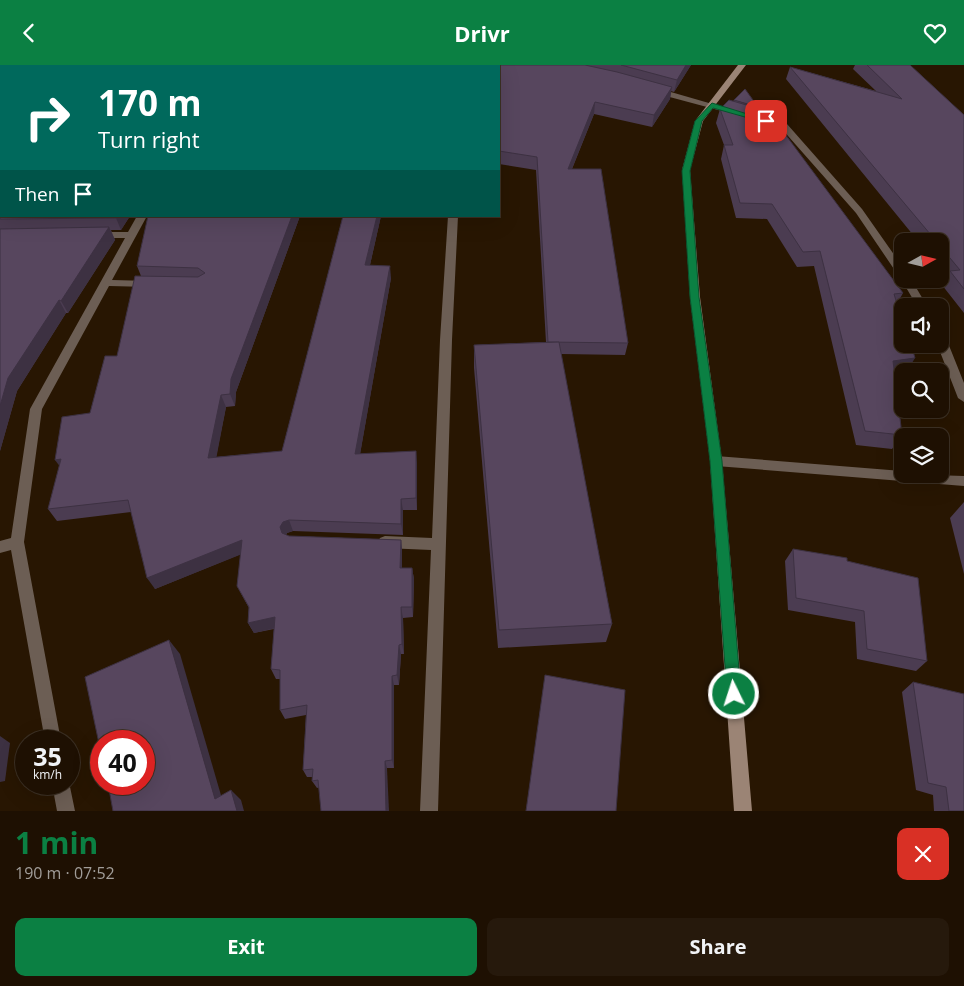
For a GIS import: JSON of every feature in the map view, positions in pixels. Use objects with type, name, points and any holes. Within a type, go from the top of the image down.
[{"type":"street","points":[[742,65],[699,121],[686,171],[695,297],[716,461],[742,811]]},
{"type":"street","points":[[644,88],[784,126],[859,211],[894,261]]},
{"type":"street","points":[[51,730],[17,542],[36,409],[141,217]]},
{"type":"street","points":[[430,811],[446,340],[453,217]]},
{"type":"street","points":[[84,235],[131,235]]},
{"type":"street","points":[[105,283],[164,284]]},
{"type":"street","points":[[946,353],[964,397]]},
{"type":"street","points":[[716,461],[964,481]]},
{"type":"street","points":[[0,547],[17,542]]},
{"type":"street","points":[[371,542],[439,544]]},
{"type":"street","points":[[63,795],[66,811]]},
{"type":"building","points":[[500,65],[585,65],[672,87],[654,115],[595,102],[568,169],[601,169],[628,343],[548,342],[537,157],[500,151]]},
{"type":"building","points":[[621,65],[686,65],[677,80]]},
{"type":"building","points":[[867,65],[910,65],[964,115],[964,289],[950,271],[960,270],[949,257],[949,233],[929,233],[790,67],[902,99]]},
{"type":"building","points":[[745,89],[758,107],[734,100]]},
{"type":"building","points":[[729,100],[768,111],[894,281],[894,288],[899,288],[903,293],[894,294],[894,353],[914,353],[915,358],[893,361],[894,418],[900,418],[901,428],[894,428],[894,434],[865,431],[820,251],[803,252],[772,204],[740,203],[724,145],[733,145],[720,109]]},
{"type":"building","points":[[0,217],[116,217],[116,218],[0,219]]},
{"type":"building","points":[[148,217],[292,217],[231,379],[230,394],[221,395],[208,458],[282,451],[343,217],[377,217],[365,265],[390,266],[355,454],[416,451],[416,498],[401,499],[401,524],[289,520],[283,522],[280,527],[282,533],[289,536],[401,540],[400,568],[412,568],[412,607],[401,607],[402,644],[399,645],[397,675],[392,676],[392,760],[385,761],[386,811],[321,811],[318,780],[312,781],[313,769],[303,770],[307,705],[280,710],[280,670],[271,669],[275,617],[248,623],[249,607],[237,586],[242,540],[147,578],[128,500],[48,509],[61,459],[55,460],[62,417],[90,413],[105,356],[117,356],[135,276],[198,277],[205,273],[198,268],[137,266]]},
{"type":"building","points":[[109,227],[8,378],[0,406],[0,229]]},
{"type":"building","points":[[559,342],[612,624],[499,630],[474,345]]},
{"type":"building","points":[[793,549],[847,558],[847,561],[918,578],[927,661],[867,649],[864,611],[796,598]]},
{"type":"building","points":[[169,640],[215,799],[231,790],[237,811],[113,811],[110,795],[155,795],[155,730],[96,730],[85,677]]},
{"type":"building","points":[[545,675],[625,690],[616,811],[526,811]]},
{"type":"building","points":[[913,682],[964,694],[964,811],[949,811],[946,787],[928,783]]},
{"type":"route","points":[[734,694],[716,461],[695,297],[686,171],[699,121],[712,105],[766,121]]}]
